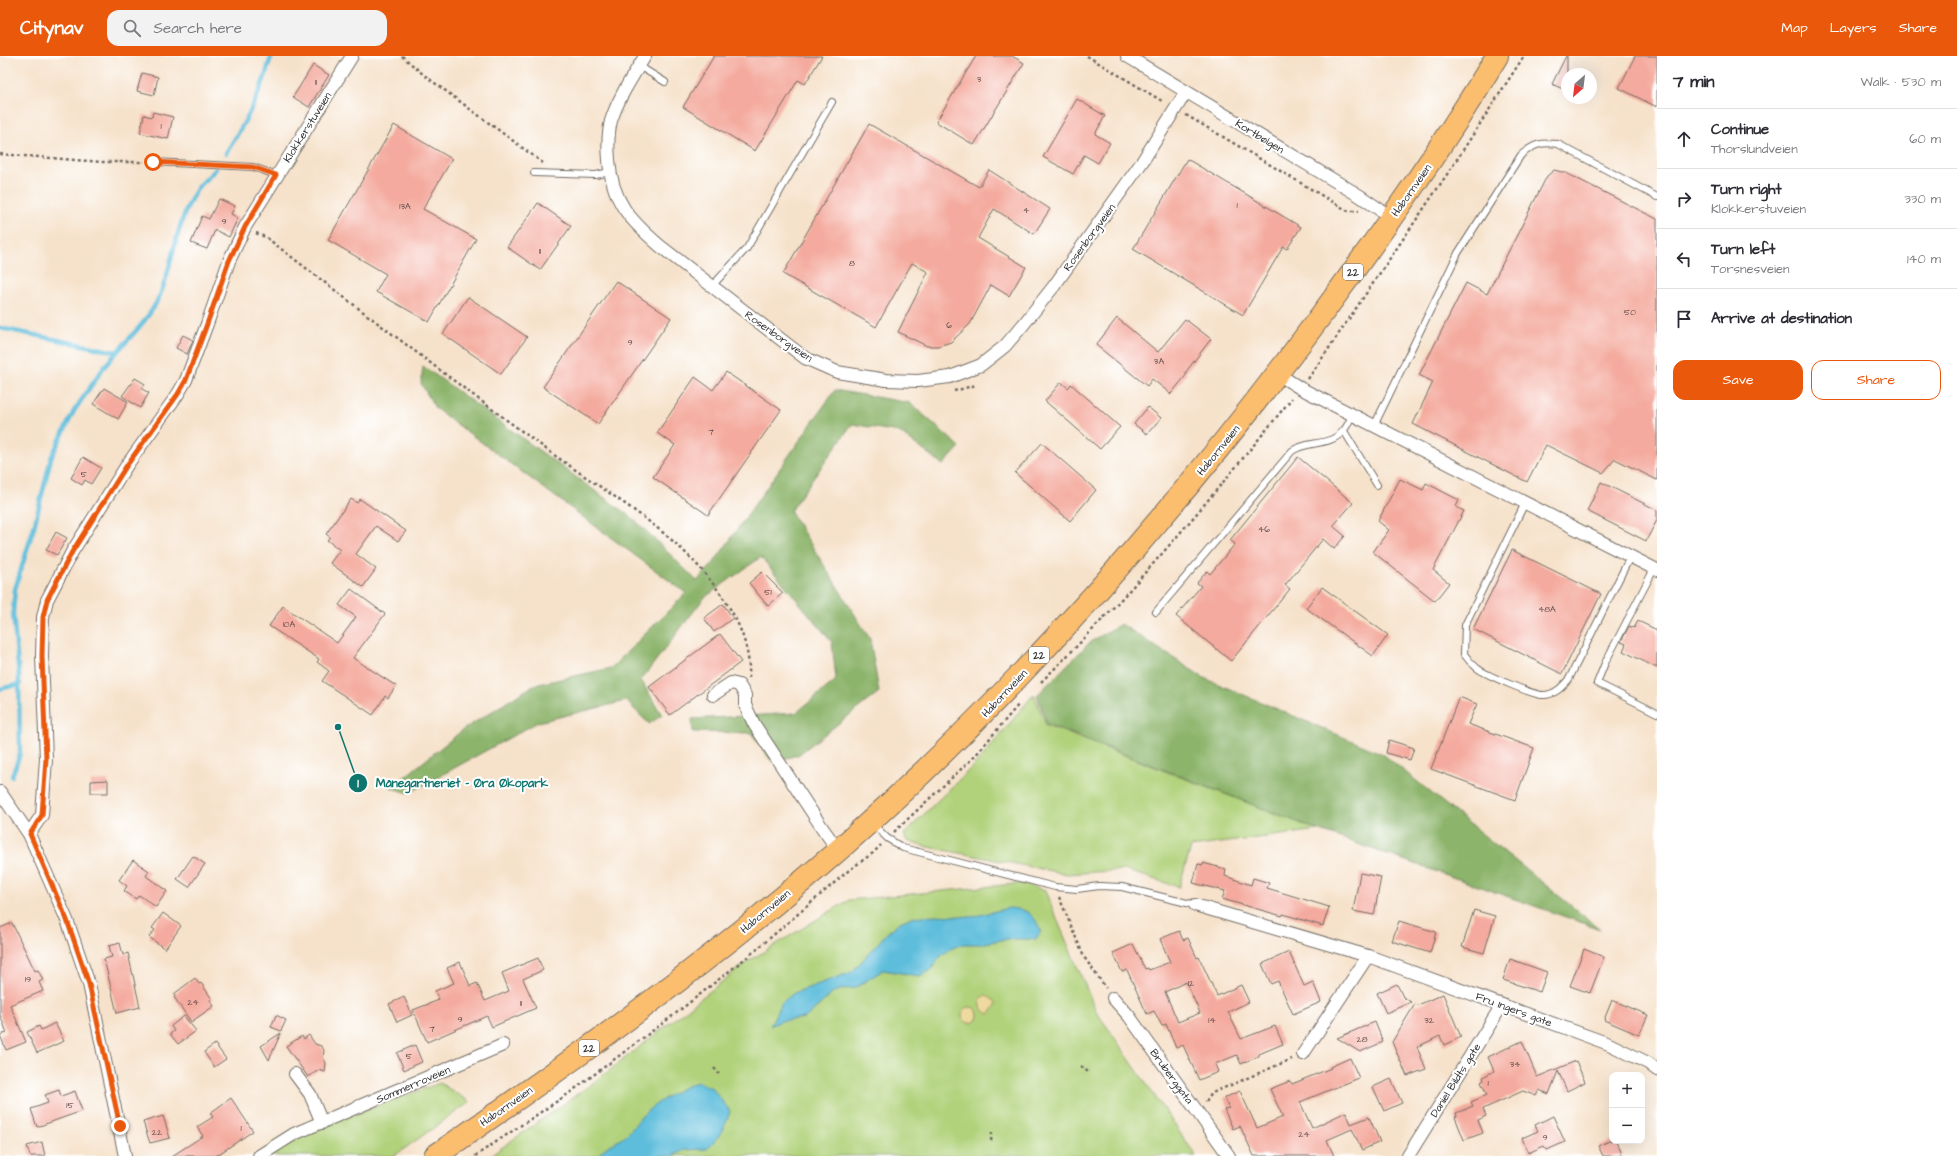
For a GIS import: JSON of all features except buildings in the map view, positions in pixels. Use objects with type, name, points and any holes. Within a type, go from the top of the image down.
[{"type":"highway","name":"Habornveien","points":[[435,1156],[554,1073],[675,984],[838,850],[988,710],[1072,620],[1196,478],[1278,374],[1392,218],[1458,121],[1497,56]]},
{"type":"street","name":"Klokkerstuveien","points":[[30,834],[42,815],[46,759],[42,656],[43,617],[47,600],[72,552],[127,465],[178,394],[186,380],[229,261],[245,227],[276,175],[352,56]]},
{"type":"street","name":"Kortbølgen","points":[[1127,56],[1392,218]]},
{"type":"street","name":"Rosenborgveien","points":[[642,61],[626,89],[611,121],[608,148],[610,172],[615,194],[626,213],[639,228],[805,358],[837,372],[886,380],[918,381],[950,377],[981,365],[1005,346],[1054,286],[1142,162],[1186,92]]},
{"type":"street","points":[[1278,374],[1300,388],[1655,570]]},
{"type":"street","points":[[713,695],[731,683],[739,685],[745,695],[745,705],[754,724],[838,850]]},
{"type":"street","points":[[0,792],[30,834],[67,920],[89,984],[125,1156]]},
{"type":"street","name":"Fru Ingers gate","points":[[1195,905],[1368,956],[1609,1044],[1648,1063],[1657,1070]]},
{"type":"street","points":[[1303,1054],[1368,956]]},
{"type":"street","name":"Bruberggata","points":[[1113,998],[1129,1016],[1229,1156]]},
{"type":"street","name":"Daniel Bildts gate","points":[[1408,1156],[1502,1005]]},
{"type":"street","name":"Sommerroveien","points":[[259,1156],[294,1134],[504,1045]]},
{"type":"street","points":[[295,1074],[310,1094],[322,1122]]},
{"type":"lane","points":[[642,61],[665,82]]},
{"type":"lane","points":[[712,286],[747,248],[832,102]]},
{"type":"lane","points":[[1374,426],[1458,254],[1521,155],[1533,145],[1545,142],[1558,144],[1657,197]]},
{"type":"lane","points":[[153,162],[253,167],[276,175]]},
{"type":"lane","points":[[534,173],[596,175],[610,172]]},
{"type":"lane","points":[[1156,612],[1292,452],[1303,445],[1333,440],[1344,431],[1352,415]]},
{"type":"lane","points":[[1344,431],[1377,485]]},
{"type":"lane","points":[[1525,503],[1465,625],[1464,654],[1479,669],[1532,693],[1543,695],[1553,694],[1560,689],[1569,679],[1630,556]]},
{"type":"lane","points":[[1655,570],[1605,663],[1597,683],[1657,713]]},
{"type":"lane","points":[[870,821],[887,838],[903,848],[1055,887],[1077,889],[1099,886],[1122,887],[1195,905]]},
{"type":"path","points":[[402,56],[424,75],[559,174]]},
{"type":"path","points":[[1087,56],[1162,101]]},
{"type":"path","points":[[1185,115],[1348,210],[1358,212],[1373,205]]},
{"type":"path","points":[[0,154],[101,162],[153,162]]},
{"type":"path","points":[[245,227],[267,238],[461,387],[664,533],[706,575],[732,610],[750,657],[749,680],[745,695]]},
{"type":"path","points":[[475,1156],[568,1094],[675,1014],[756,950],[848,871],[873,853],[887,838]]},
{"type":"path","points":[[1055,887],[1084,957],[1113,998]]},
{"type":"path","points":[[1197,1111],[1210,1099],[1212,1093],[1303,1054]]},
{"type":"path","points":[[1081,1066],[1088,1072]]},
{"type":"path","points":[[714,1068],[719,1074]]},
{"type":"path","points":[[991,1142],[992,1133]]},
{"type":"green space","points":[[423,366],[635,520],[697,581],[713,564],[835,390],[910,403],[960,447],[943,465],[899,432],[852,424],[790,511],[870,639],[879,692],[798,755],[772,762],[751,733],[693,732],[692,719],[796,713],[836,680],[832,642],[761,557],[704,598],[641,680],[662,715],[649,724],[626,701],[538,722],[409,793],[391,788],[464,729],[534,685],[611,668],[686,593],[435,408],[421,383]]},
{"type":"green space","points":[[1121,624],[1204,678],[1383,754],[1600,929],[1318,830],[1047,724],[1037,695],[1090,642]]},
{"type":"green space","points":[[1034,694],[1046,725],[1318,830],[1191,847],[1179,887],[1124,870],[1067,874],[918,845],[906,840],[904,834],[981,758]]},
{"type":"green space","points":[[1024,883],[1045,891],[1096,1011],[1196,1156],[490,1156],[597,1080],[747,962],[849,900]]},
{"type":"green space","points":[[440,1083],[470,1102],[394,1156],[270,1156],[308,1131]]},
{"type":"sand","points":[[986,995],[996,1002],[996,1005],[990,1014],[982,1008],[981,1004],[980,999]]},
{"type":"sand","points":[[970,1007],[976,1009],[978,1015],[976,1021],[970,1023],[964,1021],[962,1015],[964,1009]]},
{"type":"water","points":[[1008,908],[1020,909],[1032,916],[1041,931],[1036,939],[1006,939],[980,944],[963,944],[950,949],[941,956],[930,971],[919,976],[883,970],[855,988],[842,989],[833,993],[805,1018],[781,1021],[770,1026],[781,1003],[794,993],[852,972],[887,933],[900,922],[912,917],[935,915],[972,917]]},
{"type":"water","points":[[698,1082],[712,1088],[730,1111],[722,1132],[707,1149],[685,1150],[672,1156],[598,1156],[604,1149],[627,1134],[643,1115],[656,1104],[678,1090]]},
{"type":"waterway","points":[[226,153],[251,110],[272,56]]},
{"type":"waterway","points":[[104,367],[142,324],[155,305],[165,282],[184,214],[199,186],[216,169]]},
{"type":"waterway","points":[[0,328],[116,352]]},
{"type":"waterway","points":[[12,776],[20,754],[19,675],[13,614],[15,589],[34,527],[51,458],[74,411],[102,370]]},
{"type":"waterway","points":[[0,689],[20,684]]},
{"type":"place","name":"Månegartneriet - Øra Økopark","points":[[338,727]]},
{"type":"route","points":[[120,1126],[89,984],[67,920],[30,834],[42,815],[46,759],[42,656],[43,617],[47,600],[72,552],[127,465],[178,394],[186,380],[229,261],[245,227],[276,175],[266,170],[253,167],[153,162]]}]
